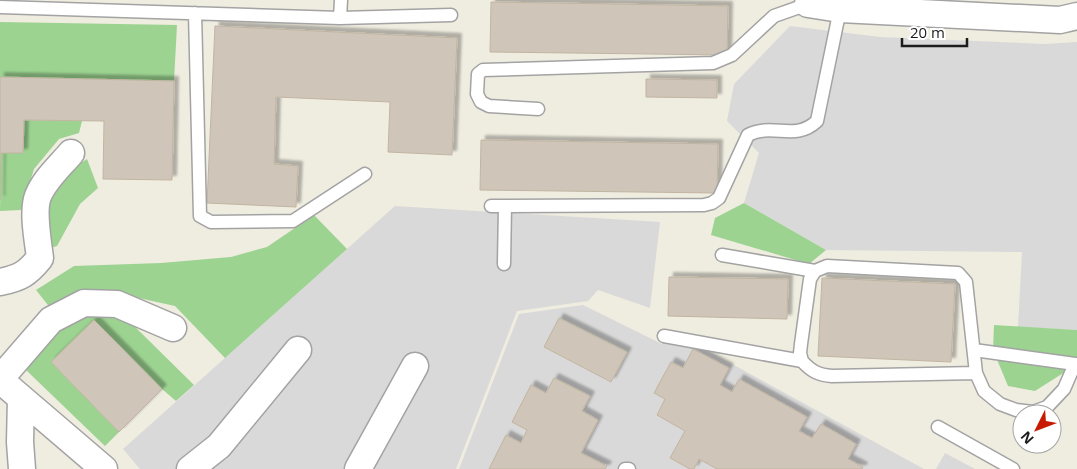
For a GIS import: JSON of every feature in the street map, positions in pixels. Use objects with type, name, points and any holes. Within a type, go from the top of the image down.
[{"type":"street","points":[[807,2],[840,9],[1060,20],[1077,16]]},
{"type":"street","points":[[0,282],[17,278],[30,271],[40,258],[36,215],[37,197],[44,184],[71,152]]},
{"type":"street","points":[[104,469],[0,380],[51,320],[84,303],[117,304],[173,328]]},
{"type":"street","points":[[190,469],[219,446],[298,350]]},
{"type":"street","points":[[358,469],[415,366]]},
{"type":"street","points":[[22,400],[20,442],[22,469]]},
{"type":"lane","points":[[340,0],[340,18]]},
{"type":"lane","points":[[538,109],[488,106],[481,102],[477,94],[478,74],[483,70],[713,63],[732,55],[774,16],[807,2]]},
{"type":"lane","points":[[0,7],[340,18],[451,15]]},
{"type":"lane","points":[[491,206],[704,205],[712,203],[718,198],[748,135],[756,131],[803,131],[817,122],[840,9]]},
{"type":"lane","points":[[195,13],[200,216],[212,222],[292,221],[365,174]]},
{"type":"lane","points":[[504,264],[505,206]]},
{"type":"lane","points":[[722,255],[814,271],[827,266],[958,273],[966,282],[976,373],[984,391],[1000,404],[1016,410],[1033,412],[1047,407],[1064,389],[1076,364],[974,350]]},
{"type":"lane","points":[[814,271],[808,288],[800,353],[802,361],[809,369],[820,375],[832,376],[976,373]]},
{"type":"lane","points":[[664,336],[802,361]]},
{"type":"lane","points":[[938,428],[1013,469]]},
{"type":"lane","points":[[625,469],[630,469]]},
{"type":"shaded area","points":[[790,26],[880,37],[1045,44],[1077,42],[1077,330],[1018,327],[1022,252],[826,250],[744,203],[759,153],[727,121],[734,84]]},
{"type":"shaded area","points":[[395,206],[660,222],[650,308],[598,290],[588,301],[517,311],[456,469],[140,469],[123,449]]},
{"type":"shaded area","points":[[583,305],[662,344],[668,329],[924,469],[459,469],[519,314]]},
{"type":"shaded area","points":[[945,453],[975,469],[936,469]]},
{"type":"green space","points":[[0,22],[177,25],[174,81],[0,77]]},
{"type":"green space","points":[[24,120],[82,121],[79,133],[59,139],[34,169],[21,210],[0,211],[1,153],[23,153]]},
{"type":"green space","points":[[87,159],[98,188],[80,204],[57,246],[44,250],[44,202],[60,176]]},
{"type":"green space","points":[[744,203],[826,250],[809,264],[711,235],[715,218]]},
{"type":"green space","points":[[314,215],[347,249],[225,358],[175,306],[98,289],[108,311],[126,318],[194,385],[176,401],[94,320],[51,362],[119,432],[105,446],[26,370],[42,344],[63,324],[36,290],[74,266],[161,263],[231,257],[267,247]]},
{"type":"green space","points":[[994,325],[1077,330],[1077,368],[1068,370],[1035,391],[1008,386],[993,350]]},
{"type":"building","points":[[491,2],[728,6],[727,55],[490,52]]},
{"type":"building","points":[[215,26],[457,38],[452,155],[388,152],[390,102],[276,97],[274,164],[298,166],[296,207],[207,203]]},
{"type":"building","points":[[0,77],[174,81],[172,180],[103,179],[104,121],[24,120],[23,153],[1,153],[0,200]]},
{"type":"building","points":[[646,79],[717,80],[717,98],[646,97]]},
{"type":"building","points":[[481,140],[718,144],[717,193],[480,190]]},
{"type":"building","points":[[669,277],[788,279],[787,319],[668,316]]},
{"type":"building","points":[[822,278],[955,284],[951,362],[818,356]]},
{"type":"building","points":[[559,318],[627,352],[611,382],[544,347]]},
{"type":"building","points":[[94,320],[162,389],[119,432],[51,362]]},
{"type":"building","points":[[693,349],[729,368],[720,385],[732,392],[739,379],[807,417],[799,431],[812,438],[821,424],[856,444],[848,459],[863,467],[862,469],[717,469],[699,459],[694,469],[690,469],[670,458],[685,431],[657,415],[665,399],[654,393],[671,362],[683,368]]},
{"type":"building","points":[[554,378],[590,396],[582,411],[598,420],[581,453],[607,466],[605,469],[489,469],[506,435],[521,443],[527,430],[512,422],[531,385],[546,393]]}]
